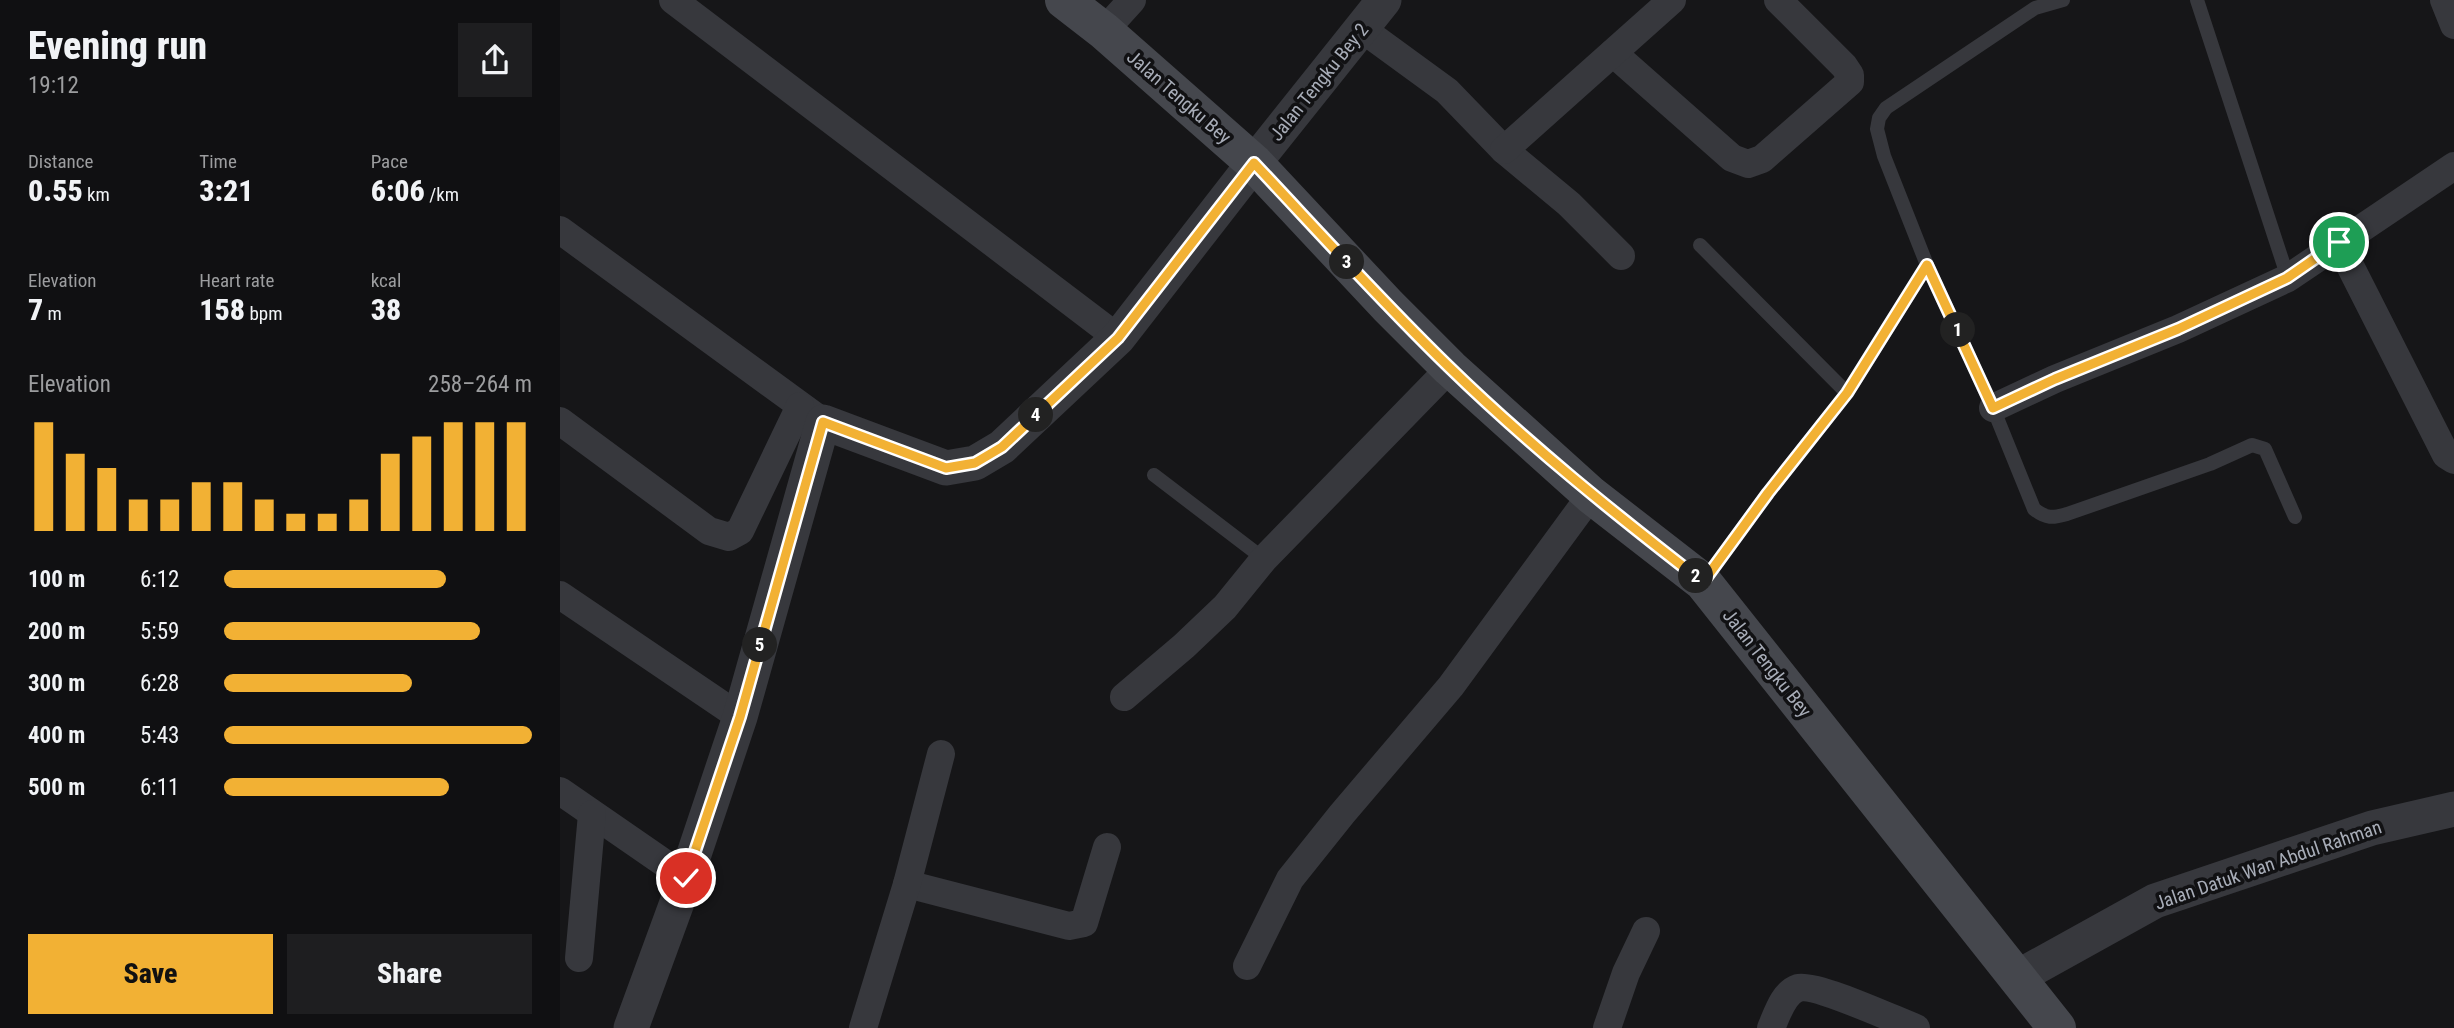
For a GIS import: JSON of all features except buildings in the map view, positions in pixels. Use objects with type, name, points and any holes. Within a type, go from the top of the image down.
[{"type":"main road","name":"Jalan Tengku Bey","points":[[1064,0],[1104,31],[1254,163],[1450,368],[1591,495],[1703,582],[2057,1028]]},
{"type":"street","points":[[673,0],[1118,338]]},
{"type":"street","points":[[1104,31],[1132,0]]},
{"type":"street","name":"Jalan Tengku Bey 2","points":[[811,414],[946,468],[975,463],[1002,447],[1118,338],[1384,0]]},
{"type":"street","points":[[1504,150],[1672,0]]},
{"type":"street","points":[[1613,53],[1732,158],[1748,164],[1762,159],[1850,82],[1850,75],[1844,66],[1778,0]]},
{"type":"street","points":[[2444,0],[2454,25]]},
{"type":"street","points":[[1362,29],[1447,90],[1504,150],[1569,204],[1621,256]]},
{"type":"street","points":[[1993,408],[2055,379],[2178,329],[2287,278],[2454,166]]},
{"type":"street","points":[[560,230],[811,414]]},
{"type":"street","points":[[2339,242],[2446,455],[2454,460]]},
{"type":"street","points":[[1124,697],[1225,607],[1264,559],[1450,368]]},
{"type":"street","points":[[560,421],[709,531],[729,537],[740,531],[811,414]]},
{"type":"street","points":[[631,1028],[686,878],[740,717],[811,414]]},
{"type":"street","points":[[1247,966],[1290,879],[1451,686],[1591,495]]},
{"type":"street","points":[[560,595],[740,717]]},
{"type":"street","points":[[863,1028],[907,884],[941,754]]},
{"type":"street","points":[[560,791],[686,878]]},
{"type":"street","name":"Jalan Datuk Wan Abdul Rahman","points":[[2015,978],[2155,901],[2372,828],[2454,809]]},
{"type":"street","points":[[579,958],[592,814]]},
{"type":"street","points":[[907,884],[1069,926],[1084,923],[1107,847]]},
{"type":"street","points":[[1607,1028],[1626,972],[1646,930]]},
{"type":"street","points":[[1771,1028],[1788,994],[1799,988],[1816,989],[1916,1028]]},
{"type":"lane","points":[[2063,0],[2035,8],[1886,108],[1878,118],[1877,129],[1927,265],[1993,408],[2034,509],[2050,518],[2067,514],[2210,464],[2252,445],[2265,449],[2295,517]]},
{"type":"lane","points":[[2197,0],[2287,278]]},
{"type":"lane","points":[[1700,245],[1847,393]]},
{"type":"lane","points":[[1703,582],[1768,493],[1847,393],[1927,265]]},
{"type":"lane","points":[[1154,475],[1264,559]]},
{"type":"route","points":[[686,878],[740,717],[823,422],[946,468],[975,463],[1002,447],[1118,338],[1254,163],[1450,368],[1591,495],[1703,582],[1768,493],[1847,393],[1927,265],[1993,408],[2055,379],[2178,329],[2287,278],[2339,242]]}]
